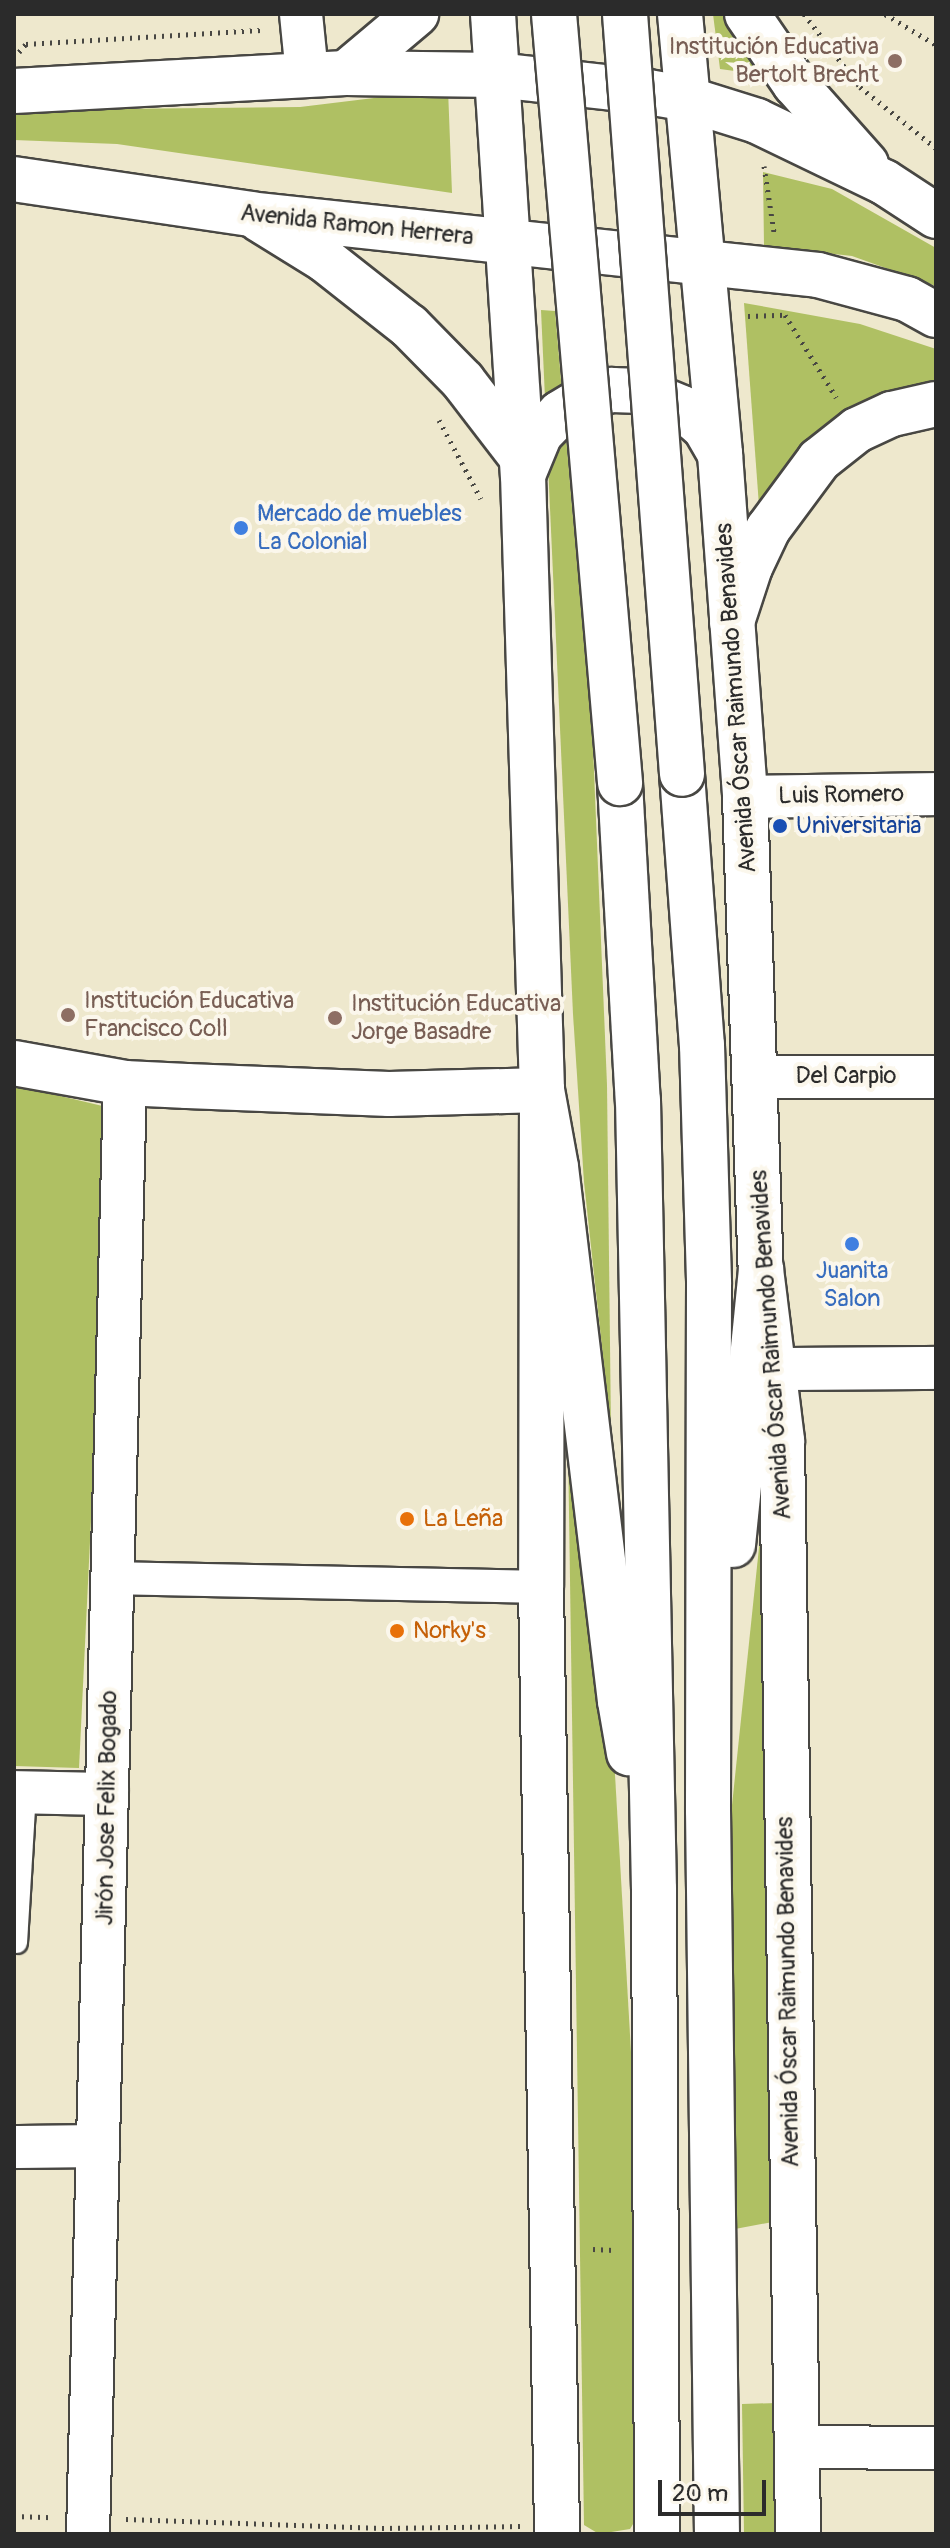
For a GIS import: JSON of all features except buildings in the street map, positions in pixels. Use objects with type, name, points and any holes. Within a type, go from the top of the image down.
[{"type":"main road","points":[[326,73],[416,14]]},
{"type":"main road","points":[[493,14],[523,466],[542,1090],[541,1587],[557,2530]]},
{"type":"main road","points":[[554,14],[620,783],[638,1100],[654,1889],[657,2534]]},
{"type":"main road","points":[[625,14],[702,1045],[709,1284],[708,1810],[717,2534]]},
{"type":"main road","name":"Avenida Óscar Raimundo Benavides","points":[[680,14],[720,454],[745,797],[761,1269],[782,1441],[798,2534]]},
{"type":"main road","points":[[747,14],[804,94],[884,182]]},
{"type":"main road","points":[[14,91],[326,73],[497,75],[576,82],[687,99],[757,121],[884,182],[936,216]]},
{"type":"main road","name":"Avenida Ramon Herrera","points":[[14,179],[250,214],[779,269],[863,285],[907,299],[936,315]]},
{"type":"main road","points":[[250,214],[325,260],[409,326],[463,381],[523,466]]},
{"type":"main road","points":[[523,466],[540,434],[560,413],[585,398],[612,390],[641,391],[682,408],[705,428],[720,454]]},
{"type":"main road","points":[[732,622],[750,567],[768,529],[819,460],[857,430],[892,414],[936,404]]},
{"type":"main road","points":[[14,1063],[125,1083],[389,1094],[542,1090]]},
{"type":"main road","points":[[542,1090],[556,1167],[620,1701],[654,1889]]},
{"type":"main road","points":[[708,1810],[761,1269]]},
{"type":"street","points":[[302,21],[326,73]]},
{"type":"street","name":"Luis Romero","points":[[745,797],[936,794]]},
{"type":"street","name":"Del Carpio","points":[[756,1077],[936,1077]]},
{"type":"street","name":"Jirón Jose Felix Bogado","points":[[89,2526],[125,1083]]},
{"type":"street","points":[[774,1369],[936,1368]]},
{"type":"street","points":[[112,1578],[541,1587]]},
{"type":"street","points":[[20,1792],[107,1794]]},
{"type":"street","points":[[14,2147],[98,2146]]},
{"type":"street","points":[[796,2447],[936,2448]]},
{"type":"lane","points":[[17,1943],[20,1792]]},
{"type":"path","points":[[804,14],[860,87],[936,148]]},
{"type":"path","points":[[885,14],[936,45]]},
{"type":"path","points":[[14,59],[26,44],[302,21]]},
{"type":"path","points":[[757,121],[785,315]]},
{"type":"path","points":[[14,2516],[89,2526],[502,2526],[557,2530]]},
{"type":"path","points":[[502,2526],[502,2534]]},
{"type":"green space","points":[[713,14],[740,14],[792,79],[720,69]]},
{"type":"green space","points":[[448,89],[452,193],[117,144],[14,140],[14,110],[300,107]]},
{"type":"green space","points":[[763,172],[832,189],[936,248],[936,286],[852,256],[764,246]]},
{"type":"green space","points":[[744,303],[860,324],[936,349],[936,390],[760,519]]},
{"type":"green space","points":[[541,310],[555,311],[593,747],[607,1085],[611,1430],[584,1182],[573,1014]]},
{"type":"green space","points":[[14,1085],[111,1108],[79,1768],[14,1766]]},
{"type":"green space","points":[[567,1377],[608,1653],[636,2139],[638,2516],[630,2529],[599,2534],[584,2525]]},
{"type":"green space","points":[[762,1519],[778,2221],[735,2229],[727,1853]]},
{"type":"green space","points":[[777,2403],[779,2534],[744,2534],[742,2404]]},
{"type":"place","name":"Institución Educativa Bertolt Brecht","points":[[895,61]]},
{"type":"place","name":"Mercado de muebles La Colonial","points":[[241,528]]},
{"type":"place","name":"Universitaria","points":[[780,826]]},
{"type":"place","name":"Institución Educativa Francisco Coll","points":[[68,1015]]},
{"type":"place","name":"Institución Educativa Jorge Basadre","points":[[335,1018]]},
{"type":"place","name":"Juanita Salon","points":[[852,1244]]},
{"type":"place","name":"La Leña","points":[[407,1519]]},
{"type":"place","name":"Norky's","points":[[397,1631]]}]
